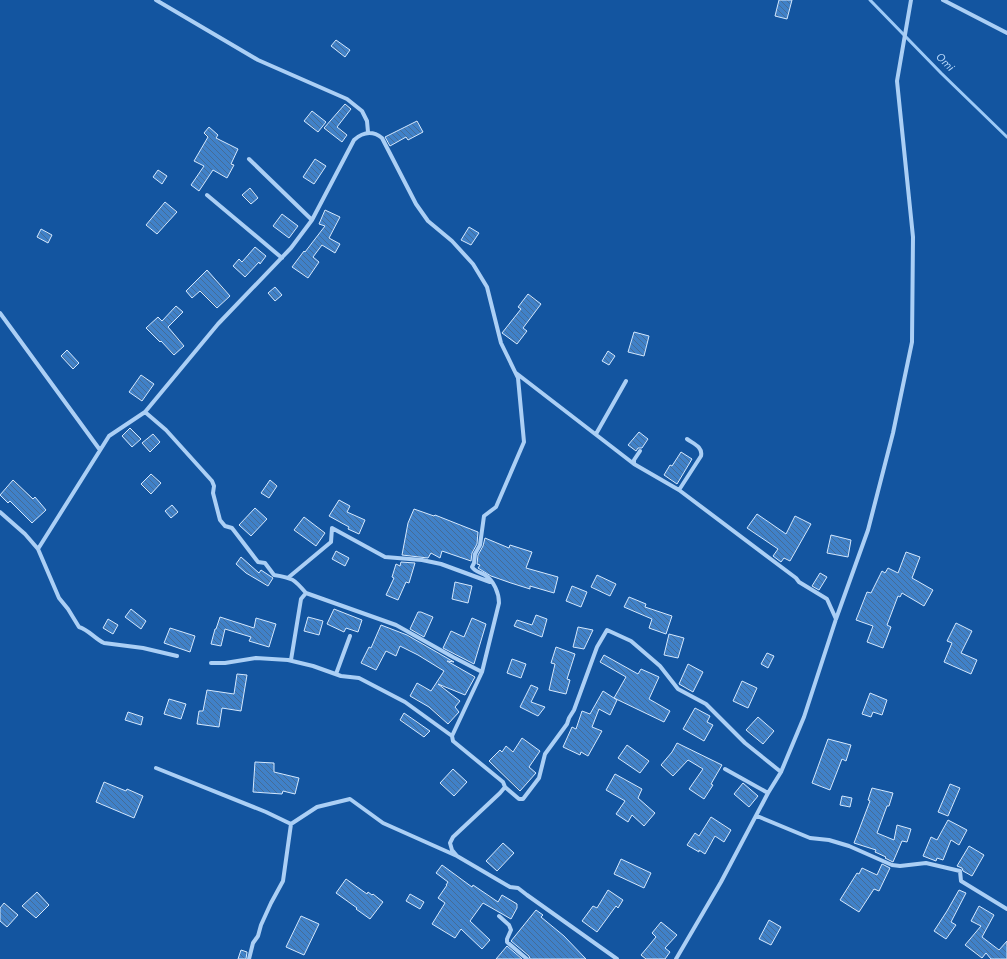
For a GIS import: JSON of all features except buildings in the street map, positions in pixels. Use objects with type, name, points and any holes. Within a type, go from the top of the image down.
[{"type":"street","points":[[156,0],[258,60],[347,99],[362,111],[367,121],[368,132]]},
{"type":"street","points":[[676,959],[721,882],[781,772],[804,717],[836,619],[868,530],[893,433],[912,342],[913,238],[897,81],[911,0]]},
{"type":"street","points":[[943,0],[1007,33]]},
{"type":"street","points":[[38,549],[109,436],[145,412],[218,324],[291,248],[312,220],[354,140],[360,135],[368,132],[378,134],[382,138],[416,204],[428,221],[452,241],[474,264],[487,287],[501,342],[518,378],[524,442],[496,507],[484,516],[480,545],[475,554],[472,567],[474,570],[486,576],[496,588],[500,603],[482,672],[452,736]]},
{"type":"street","points":[[249,159],[312,220]]},
{"type":"street","points":[[207,195],[282,258]]},
{"type":"street","points":[[0,313],[100,450]]},
{"type":"street","points":[[516,373],[634,464],[679,490],[796,578],[799,582],[827,599],[836,619]]},
{"type":"street","points":[[596,434],[626,381]]},
{"type":"street","points":[[145,412],[166,430],[212,481],[214,486],[213,493],[220,520],[225,526],[232,528],[258,562],[265,563],[274,575],[289,577],[296,581],[306,593],[396,624],[482,672]]},
{"type":"street","points":[[679,490],[701,456],[702,452],[700,448],[687,439]]},
{"type":"street","points":[[634,464],[634,460],[640,451]]},
{"type":"street","points":[[0,512],[25,534],[38,549],[59,598],[79,627],[85,628],[99,641],[104,643],[143,648],[177,656]]},
{"type":"street","points":[[289,577],[330,542],[332,528],[385,557],[422,560],[441,564],[491,582]]},
{"type":"street","points":[[291,660],[301,599],[306,593]]},
{"type":"street","points":[[211,663],[225,663],[256,658],[291,660],[336,674],[359,678],[405,702],[452,736],[453,741],[503,782],[505,787],[519,799],[523,799],[539,778],[545,754],[567,724],[574,710],[597,647],[607,630],[630,641],[660,666],[678,689],[706,704],[745,743],[781,772]]},
{"type":"street","points":[[336,674],[350,636]]},
{"type":"street","points":[[156,768],[266,812],[291,824]]},
{"type":"street","points":[[725,769],[768,794]]},
{"type":"street","points":[[457,856],[452,850],[450,843],[453,837],[505,787]]},
{"type":"street","points":[[249,959],[252,943],[258,936],[263,919],[283,881],[291,824],[318,807],[350,799],[383,823],[457,856],[510,887],[518,888],[617,959]]},
{"type":"street","points":[[757,816],[810,838],[829,840],[849,846],[892,865],[900,866],[926,863],[960,871],[961,881],[1007,909]]},
{"type":"street","points":[[499,916],[509,925],[511,930],[507,942],[527,959]]},
{"type":"waterway","name":"Omi","points":[[870,0],[941,73],[1007,137]]}]
